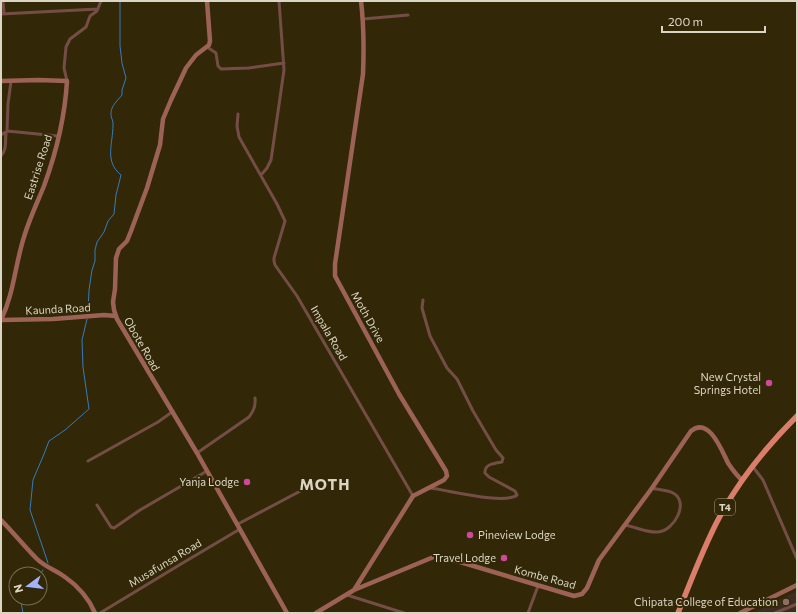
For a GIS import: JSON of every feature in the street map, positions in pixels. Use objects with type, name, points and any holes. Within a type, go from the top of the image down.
[{"type":"highway","name":"T4","points":[[678,613],[703,550],[719,517],[742,480],[765,451],[797,416]]},
{"type":"street","points":[[3,1],[2,14],[98,9]]},
{"type":"street","points":[[1,81],[67,81],[64,68],[66,47],[70,39],[86,27],[90,16],[98,9],[101,1]]},
{"type":"street","points":[[207,1],[210,41],[207,47],[216,53],[218,66],[221,69],[248,68],[284,63]]},
{"type":"street","points":[[261,175],[271,160],[284,70],[279,1]]},
{"type":"street","name":"Moth Drive","points":[[354,590],[413,496],[446,478],[446,471],[400,394],[335,276],[335,264],[363,74],[364,49],[361,1]]},
{"type":"street","points":[[363,19],[408,15]]},
{"type":"street","name":"Obote Road","points":[[207,47],[196,55],[186,68],[171,100],[164,119],[160,145],[146,188],[127,241],[120,249],[116,258],[113,302],[116,316],[238,524],[287,613]]},
{"type":"street","points":[[1,156],[5,146],[11,81]]},
{"type":"street","name":"Eastrise Road","points":[[1,320],[10,300],[14,276],[24,237],[51,164],[66,98],[67,81]]},
{"type":"street","name":"Impala Road","points":[[238,114],[237,126],[239,137],[285,221],[274,258],[275,265],[297,296],[413,496]]},
{"type":"street","points":[[1,135],[6,132],[58,136]]},
{"type":"street","points":[[423,300],[422,308],[430,336],[447,368],[457,379],[473,411],[496,450],[503,458],[502,462],[488,466],[484,470],[485,473],[489,477],[515,491],[517,494],[509,498],[491,498],[428,487]]},
{"type":"street","name":"Kaunda Road","points":[[1,320],[53,319],[104,315],[116,316]]},
{"type":"street","points":[[197,453],[249,417],[255,407],[255,398]]},
{"type":"street","points":[[88,461],[152,426],[172,412]]},
{"type":"street","name":"Kombe Road","points":[[316,613],[354,590],[436,556],[574,596],[582,594],[587,588],[599,560],[652,488],[691,431],[699,427],[704,428],[715,438],[735,473],[742,480]]},
{"type":"street","points":[[753,467],[763,480],[797,559]]},
{"type":"street","points":[[97,505],[111,527],[114,528],[140,510],[207,471]]},
{"type":"street","points":[[238,524],[308,487]]},
{"type":"street","points":[[625,525],[648,532],[658,533],[665,531],[672,526],[680,514],[677,496],[673,493],[652,488]]},
{"type":"street","points":[[1,520],[37,559],[50,569],[65,577],[81,591],[95,613]]},
{"type":"street","name":"Musafunsa Road","points":[[100,613],[240,529]]},
{"type":"street","points":[[740,613],[797,585]]},
{"type":"street","points":[[528,613],[538,586]]},
{"type":"street","points":[[346,595],[404,613]]},
{"type":"street","points":[[775,613],[797,604]]},
{"type":"shaded area","name":"Chipata College of Education","points":[[797,591],[797,613],[753,613]]},
{"type":"waterway","points":[[88,312],[89,290],[95,261],[95,250],[97,242],[104,232],[108,221],[114,214],[116,195],[121,175],[116,170],[111,158],[113,124],[111,110],[122,95],[126,78],[120,46],[120,1]]},
{"type":"waterway","points":[[48,563],[30,510],[33,480],[49,441],[65,430],[89,409],[83,367],[82,340],[87,319]]},
{"type":"waterway","points":[[22,606],[23,613]]},
{"type":"place","name":"New Crystal Springs Hotel","points":[[769,383]]},
{"type":"place","name":"Yanja Lodge","points":[[247,482]]},
{"type":"place","name":"Pineview Lodge","points":[[470,535]]},
{"type":"place","name":"Travel Lodge","points":[[504,558]]},
{"type":"place","name":"Chipata College of Education","points":[[786,602]]},
{"type":"district","name":"MOTH","points":[[325,485]]}]
